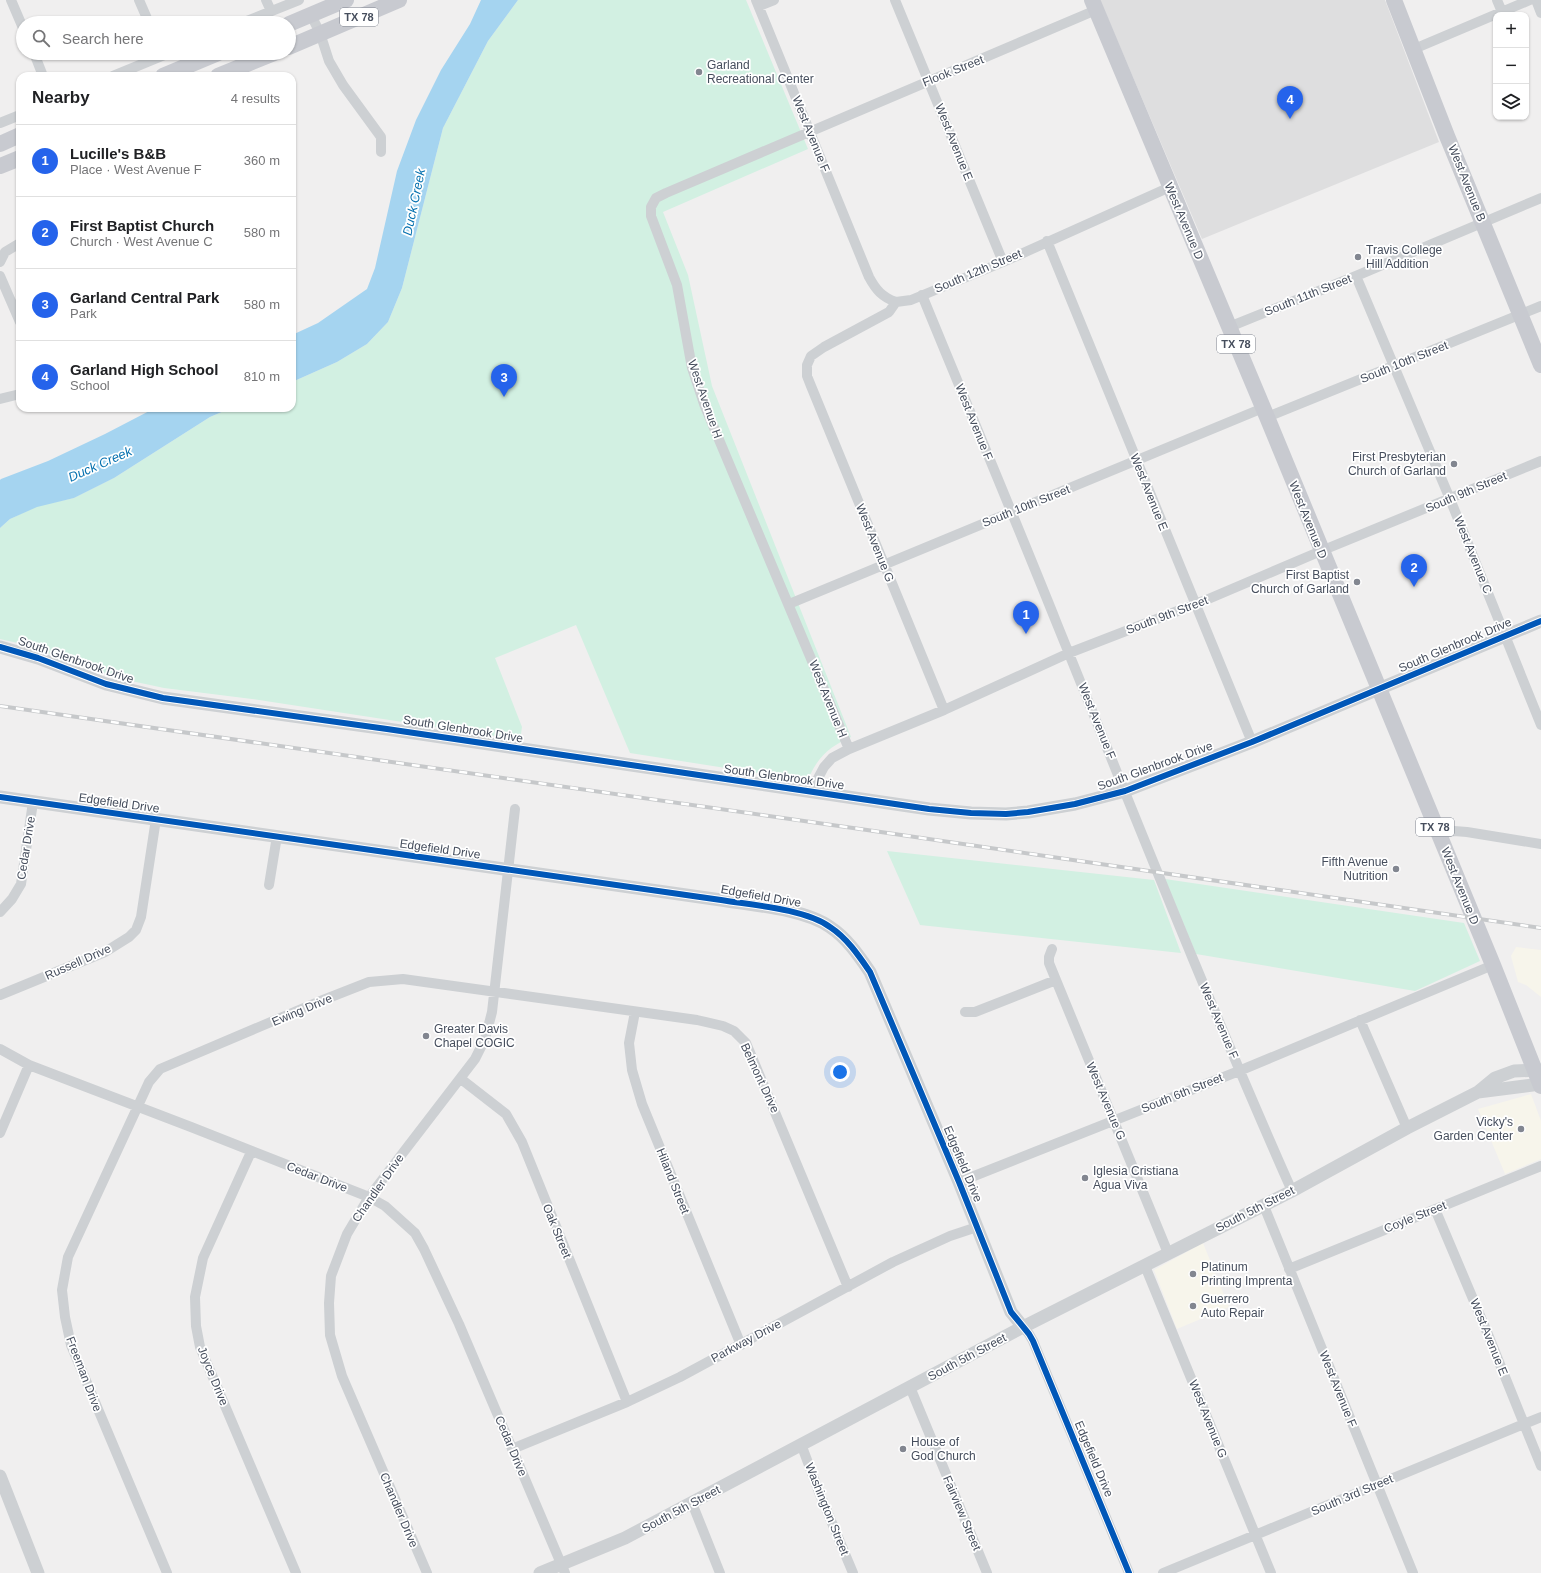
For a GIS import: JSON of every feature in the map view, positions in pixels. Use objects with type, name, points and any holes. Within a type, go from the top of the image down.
[{"type":"main road","name":"TX 78","points":[[296,21],[346,0]]},
{"type":"main road","name":"TX 78","points":[[296,44],[398,0]]},
{"type":"main road","name":"West Avenue B","points":[[1394,0],[1482,222],[1541,365]]},
{"type":"main road","name":"West Avenue D","points":[[1094,5],[1540,1079]]},
{"type":"main road","points":[[191,71],[208,60]]},
{"type":"main road","points":[[228,72],[257,60]]},
{"type":"main road","points":[[0,144],[16,137]]},
{"type":"main road","points":[[0,166],[16,160]]},
{"type":"street","points":[[11,0],[18,16]]},
{"type":"street","points":[[139,0],[146,16]]},
{"type":"street","points":[[266,0],[271,12]]},
{"type":"street","points":[[260,16],[299,0]]},
{"type":"street","points":[[758,3],[774,0]]},
{"type":"street","name":"West Avenue E","points":[[895,0],[1003,262]]},
{"type":"street","points":[[1497,0],[1502,12],[1530,0]]},
{"type":"street","points":[[1536,0],[1541,13]]},
{"type":"street","name":"West Avenue F","points":[[758,3],[869,277],[877,291],[886,298],[896,302]]},
{"type":"street","name":"Flook Street","points":[[810,132],[929,80],[1000,52],[1094,5]]},
{"type":"street","points":[[311,15],[320,33],[329,61],[359,108],[381,138],[382,152]]},
{"type":"street","points":[[1414,49],[1493,16]]},
{"type":"street","points":[[37,60],[41,72]]},
{"type":"street","points":[[122,72],[150,60]]},
{"type":"street","points":[[165,60],[167,72]]},
{"type":"street","points":[[0,123],[16,116]]},
{"type":"street","name":"West Avenue H","points":[[810,132],[666,193],[656,198],[651,207],[653,223],[677,285],[692,368],[704,404],[849,749]]},
{"type":"street","name":"South 12th Street","points":[[896,302],[911,300],[1003,262],[1170,187]]},
{"type":"street","name":"South 11th Street","points":[[1229,327],[1356,276],[1541,198]]},
{"type":"street","name":"West Avenue E","points":[[1047,241],[1252,742]]},
{"type":"street","points":[[0,262],[6,252],[16,246]]},
{"type":"street","points":[[0,276],[16,313]]},
{"type":"street","name":"West Avenue C","points":[[1356,276],[1450,499],[1541,725]]},
{"type":"street","name":"West Avenue F","points":[[922,295],[1239,1071],[1292,1191]]},
{"type":"street","name":"West Avenue G","points":[[896,302],[890,312],[824,347],[811,356],[807,365],[808,376],[944,710]]},
{"type":"street","name":"South 10th Street","points":[[789,604],[1136,460],[1394,366],[1541,306]]},
{"type":"street","points":[[0,399],[16,395]]},
{"type":"street","name":"South 9th Street","points":[[813,793],[816,782],[824,767],[832,758],[849,749],[944,710],[1069,654],[1541,461]]},
{"type":"street","name":"South Glenbrook Drive","points":[[0,647],[38,658],[106,684],[163,698],[394,730],[929,809],[971,813],[1006,814],[1075,804],[1125,791],[1252,742],[1541,621]]},
{"type":"street","name":"Edgefield Drive","points":[[0,797],[721,900],[802,914],[830,927],[854,948],[870,972],[1012,1312],[1033,1341],[1129,1573]]},
{"type":"street","name":"Cedar Drive","points":[[0,912],[12,899],[21,884],[33,802]]},
{"type":"street","name":"Chandler Drive","points":[[426,1573],[342,1376],[330,1335],[330,1276],[347,1234],[369,1197],[475,1059],[485,1039],[492,1012],[495,991],[515,809]]},
{"type":"street","name":"Russell Drive","points":[[0,995],[105,952],[129,937],[136,930],[141,917],[156,819]]},
{"type":"street","points":[[1438,834],[1454,831],[1467,832],[1541,844]]},
{"type":"street","points":[[269,885],[277,836]]},
{"type":"street","name":"West Avenue G","points":[[1052,949],[1049,957],[1049,964],[1168,1253]]},
{"type":"street","name":"South 6th Street","points":[[959,1182],[1239,1071],[1493,965]]},
{"type":"street","name":"Ewing Drive","points":[[138,1107],[148,1082],[160,1069],[369,982],[403,979],[495,991]]},
{"type":"street","points":[[965,1012],[974,1012],[1056,980]]},
{"type":"street","name":"Belmont Drive","points":[[495,991],[697,1020],[723,1026],[734,1031],[746,1043],[848,1287]]},
{"type":"street","name":"Hiland Street","points":[[635,1012],[629,1043],[632,1070],[642,1104],[741,1345]]},
{"type":"street","points":[[1360,1020],[1407,1128]]},
{"type":"street","name":"Cedar Drive","points":[[0,1049],[29,1066],[369,1197],[385,1206],[415,1233],[459,1324],[563,1569]]},
{"type":"street","points":[[0,1133],[29,1066]]},
{"type":"street","name":"Oak Street","points":[[460,1078],[506,1114],[522,1142],[627,1402]]},
{"type":"street","name":"South 5th Street","points":[[540,1573],[563,1569],[625,1538],[1023,1327],[1264,1206],[1407,1128],[1478,1092],[1540,1079]]},
{"type":"street","name":"Freeman Drive","points":[[138,1107],[68,1257],[62,1290],[64,1317],[71,1345],[167,1573]]},
{"type":"street","name":"Joyce Drive","points":[[250,1152],[203,1258],[195,1298],[196,1326],[200,1347],[296,1573]]},
{"type":"street","name":"Coyle Street","points":[[1289,1269],[1541,1166]]},
{"type":"street","name":"West Avenue F","points":[[1264,1206],[1413,1573]]},
{"type":"street","name":"West Avenue E","points":[[1435,1209],[1541,1466]]},
{"type":"street","name":"Parkway Drive","points":[[512,1449],[627,1402],[680,1377],[893,1262],[950,1236],[977,1227]]},
{"type":"street","name":"West Avenue G","points":[[1145,1266],[1270,1573]]},
{"type":"street","name":"Fairview Street","points":[[910,1387],[987,1573]]},
{"type":"street","name":"South 3rd Street","points":[[1163,1573],[1541,1417]]},
{"type":"street","name":"Washington Street","points":[[801,1444],[819,1492],[853,1573]]},
{"type":"street","points":[[0,1476],[38,1573]]},
{"type":"street","points":[[692,1503],[720,1573]]},
{"type":"shaded area","points":[[1100,0],[1385,0],[1439,142],[1202,239]]},
{"type":"shaded area","points":[[1516,947],[1541,950],[1541,997],[1526,985],[1518,982],[1511,956]]},
{"type":"shaded area","points":[[1531,1094],[1541,1121],[1541,1159],[1505,1174],[1478,1109]]},
{"type":"shaded area","points":[[1203,1243],[1229,1307],[1177,1329],[1154,1270]]},
{"type":"green space","points":[[518,0],[746,0],[808,149],[663,212],[688,275],[712,386],[851,737],[826,752],[818,761],[807,779],[802,780],[630,753],[576,625],[495,658],[522,727],[520,740],[259,700],[164,688],[122,679],[22,644],[0,639],[0,528],[10,519],[37,506],[74,498],[114,478],[210,417],[222,412],[296,412],[296,380],[337,362],[367,344],[388,322],[402,288],[443,128],[488,41]]},
{"type":"green space","points":[[887,851],[1154,880],[1181,953],[920,925]]},
{"type":"green space","points":[[1165,879],[1464,923],[1480,961],[1415,991],[1196,954]]},
{"type":"water","name":"Duck Creek","points":[[481,0],[518,0],[488,41],[443,128],[402,288],[388,322],[367,344],[337,362],[296,380],[296,333],[318,323],[367,289],[375,268],[397,171],[416,120],[441,70],[470,24]]},
{"type":"water","name":"Duck Creek","points":[[147,412],[222,412],[210,417],[114,478],[74,498],[37,507],[10,519],[0,528],[1,479],[48,461]]},
{"type":"railway","points":[[0,706],[1541,928]]},
{"type":"cycle path","points":[[0,647],[38,658],[106,684],[163,698],[387,729],[929,809],[971,813],[1006,814],[1075,804],[1125,791],[1252,742],[1541,621]]},
{"type":"cycle path","points":[[0,797],[763,906],[807,916],[836,931],[857,954],[870,972],[959,1182],[1011,1312],[1033,1341],[1129,1573]]},
{"type":"place","name":"Garland Recreational Center","points":[[699,72]]},
{"type":"place","name":"Garland High School","points":[[1290,119]]},
{"type":"place","name":"Travis College Hill Addition","points":[[1358,257]]},
{"type":"place","name":"Garland Central Park","points":[[504,397]]},
{"type":"place","name":"First Presbyterian Church of Garland","points":[[1454,464]]},
{"type":"place","name":"First Baptist Church of Garland","points":[[1357,582]]},
{"type":"place","name":"First Baptist Church","points":[[1414,587]]},
{"type":"place","name":"Lucille's B&B","points":[[1026,634]]},
{"type":"place","name":"Fifth Avenue Nutrition","points":[[1396,869]]},
{"type":"place","name":"Greater Davis Chapel COGIC","points":[[426,1036]]},
{"type":"place","name":"Vicky's Garden Center","points":[[1521,1129]]},
{"type":"place","name":"Iglesia Cristiana Agua Viva","points":[[1085,1178]]},
{"type":"place","name":"Platinum Printing Imprenta","points":[[1193,1274]]},
{"type":"place","name":"Guerrero Auto Repair","points":[[1193,1306]]},
{"type":"place","name":"House of God Church","points":[[903,1449]]}]
